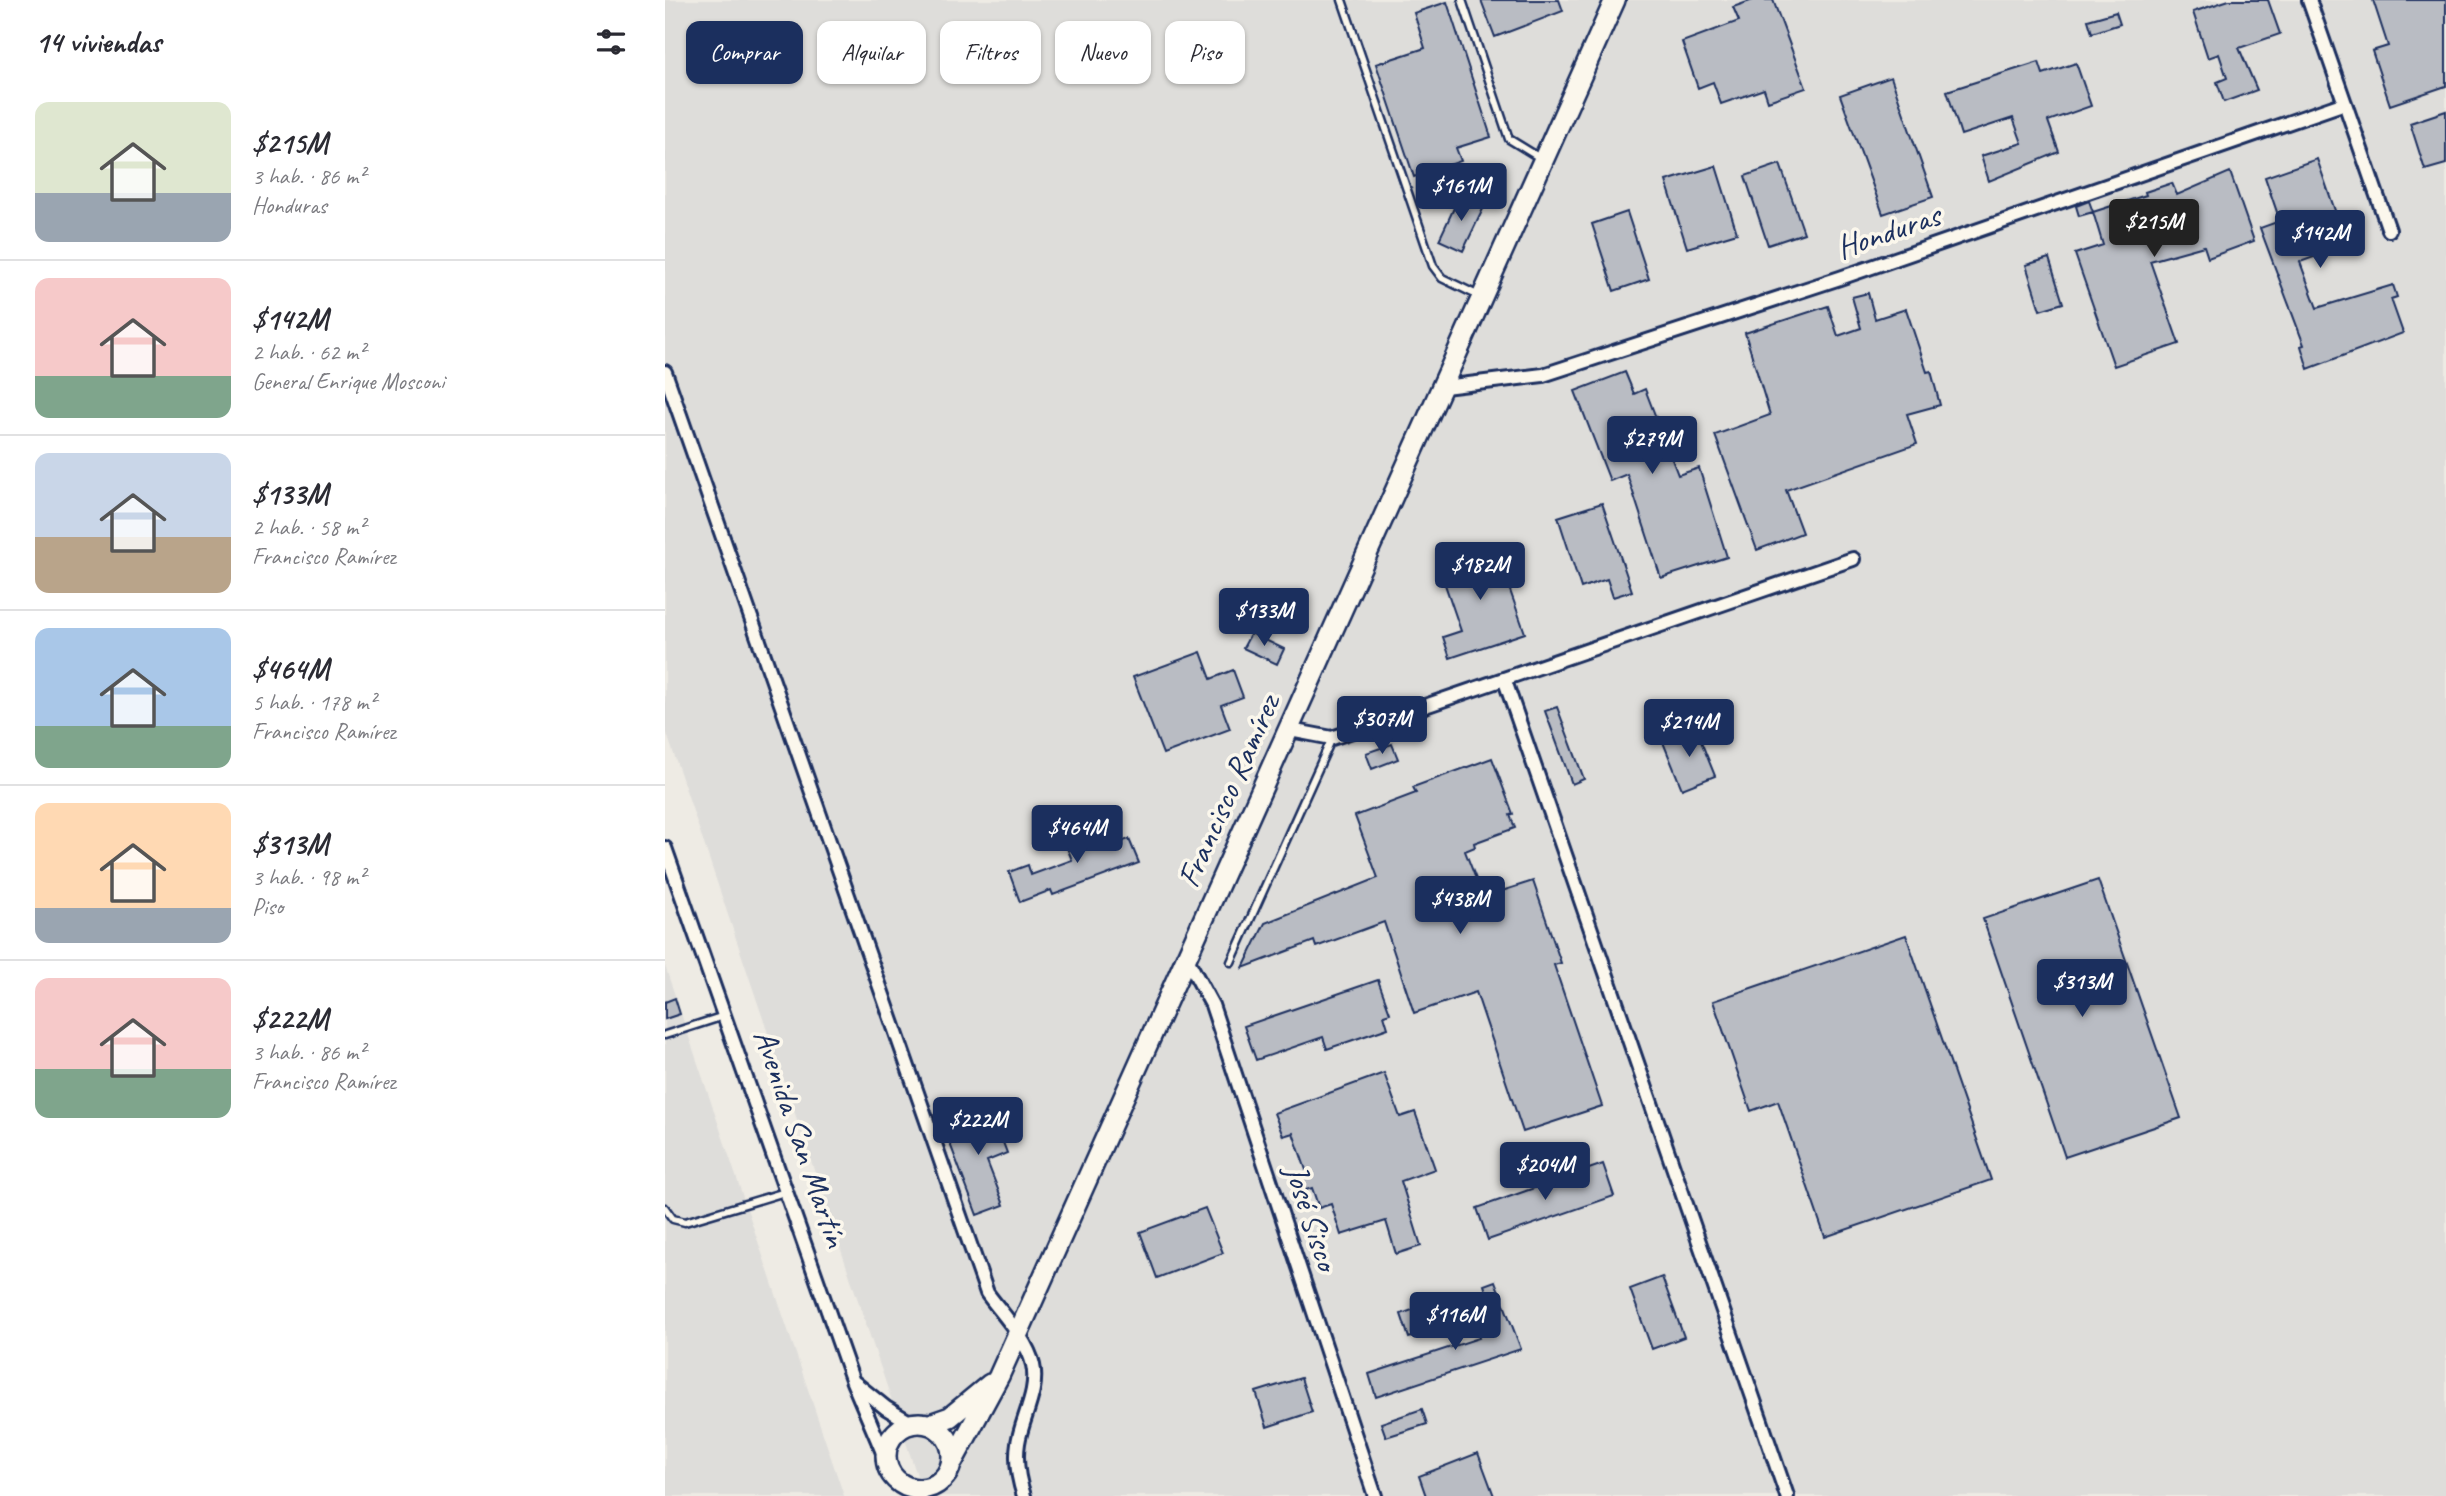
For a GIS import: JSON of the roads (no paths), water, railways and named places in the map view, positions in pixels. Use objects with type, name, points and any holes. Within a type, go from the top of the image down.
[{"type":"street","name":"Francisco Ramírez","points":[[950,1468],[999,1376],[1615,0]]},
{"type":"street","points":[[2309,0],[2389,230]]},
{"type":"street","name":"Honduras","points":[[1444,387],[1543,375],[1827,282],[2345,103]]},
{"type":"street","points":[[665,372],[987,1293],[1029,1352],[1034,1367],[1033,1390],[1018,1444],[1016,1473],[1024,1496]]},
{"type":"street","points":[[1290,730],[1332,737],[1505,681],[1853,559]]},
{"type":"street","points":[[1505,681],[1787,1496]]},
{"type":"street","name":"Avenida San Martín","points":[[665,848],[853,1382],[887,1462]]},
{"type":"street","name":"José Sisco","points":[[1187,959],[1212,1004],[1375,1496]]},
{"type":"street","name":"Francisco Ramírez","points":[[921,1423],[950,1417],[999,1376]]},
{"type":"street","points":[[853,1382],[886,1408],[948,1438],[950,1468],[944,1496]]},
{"type":"street","points":[[921,1423],[900,1428],[891,1437],[886,1449],[887,1462],[901,1489],[924,1489],[937,1484],[950,1468]]},
{"type":"lane","points":[[1342,0],[1433,266],[1441,278],[1483,298]]},
{"type":"lane","points":[[1462,0],[1509,139],[1544,160]]},
{"type":"lane","points":[[1231,962],[1332,737]]},
{"type":"lane","points":[[665,1035],[724,1016]]},
{"type":"lane","points":[[665,1208],[678,1223],[786,1192]]}]
